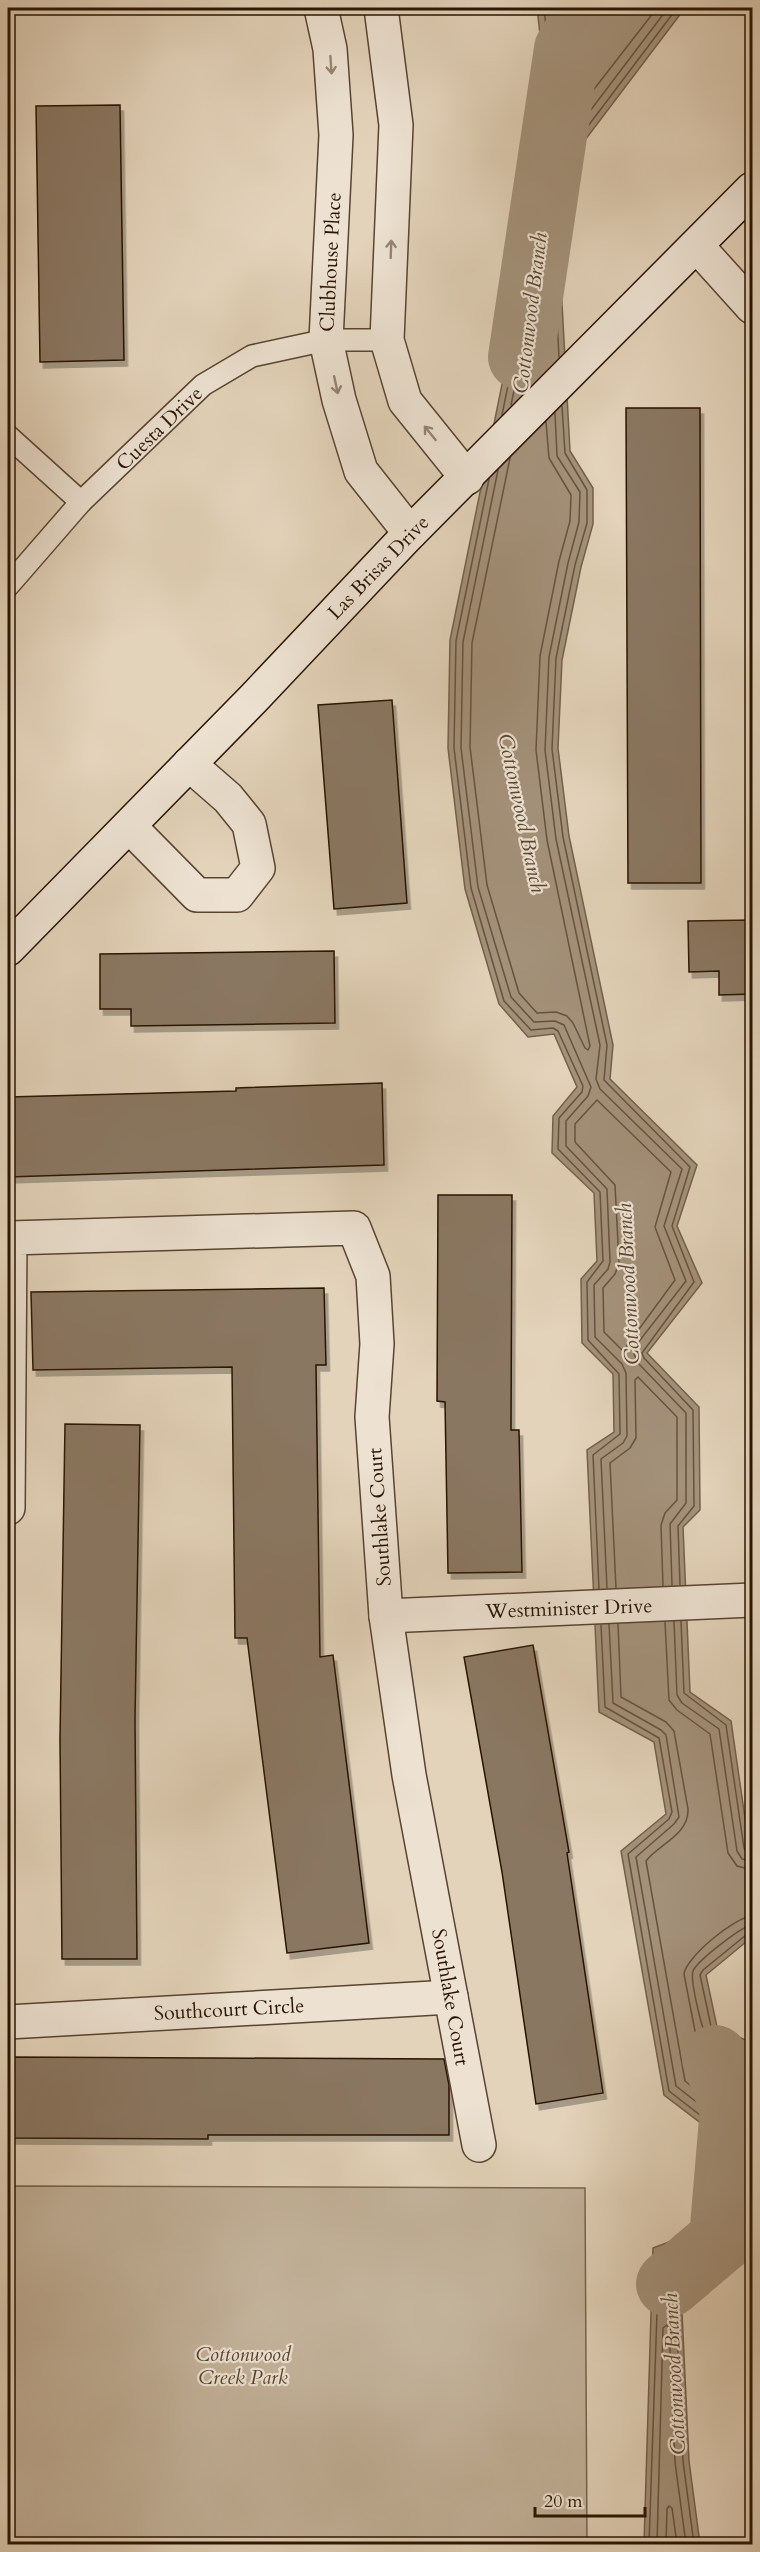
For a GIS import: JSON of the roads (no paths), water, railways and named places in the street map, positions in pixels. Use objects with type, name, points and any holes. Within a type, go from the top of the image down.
[{"type":"street","name":"Clubhouse Place","points":[[321,8],[330,49],[336,135],[326,340],[339,400],[361,471],[410,533]]},
{"type":"street","points":[[381,8],[396,125],[387,340],[405,401],[467,478]]},
{"type":"street","name":"Las Brisas Drive","points":[[8,949],[410,533],[753,189]]},
{"type":"street","points":[[697,246],[753,307]]},
{"type":"street","points":[[129,826],[197,895],[237,895],[258,868],[249,824],[228,798],[189,764]]},
{"type":"street","name":"Southlake Court","points":[[8,1508],[10,1238],[354,1228],[373,1276],[376,1344],[372,1417],[386,1616],[409,1775],[479,2145]]},
{"type":"street","name":"Westminister Drive","points":[[386,1616],[753,1600]]},
{"type":"street","name":"Southcourt Circle","points":[[8,2022],[451,1997]]},
{"type":"lane","name":"Cuesta Drive","points":[[8,586],[81,502],[203,385],[252,357],[326,340],[387,340]]},
{"type":"lane","points":[[8,436],[81,502]]},
{"type":"water","points":[[537,8],[685,8],[582,144],[561,285],[570,451],[593,488],[593,524],[581,567],[562,660],[558,748],[569,836],[613,1045],[610,1079],[697,1165],[677,1226],[702,1283],[647,1353],[699,1407],[700,1510],[683,1527],[690,1692],[731,1721],[752,1867],[752,1937],[706,1975],[717,2027],[752,2043],[752,2248],[749,2256],[711,2257],[690,2279],[682,2313],[689,2461],[700,2544],[644,2544],[653,2248],[708,2227],[748,2199],[736,2150],[664,2095],[621,1851],[666,1814],[654,1742],[599,1712],[587,1450],[614,1432],[613,1374],[582,1343],[581,1279],[597,1261],[594,1193],[552,1153],[553,1116],[577,1087],[554,1034],[528,1037],[499,1004],[465,889],[448,748],[450,640],[511,340],[542,241],[548,103]]},
{"type":"waterway","name":"Cottonwood Branch","points":[[521,357],[567,49],[592,8]]},
{"type":"waterway","name":"Cottonwood Branch","points":[[669,2284],[722,2239],[733,2108],[715,2058]]},
{"type":"park label","name":"Cottonwood Creek Park","points":[[243,2366]]}]
